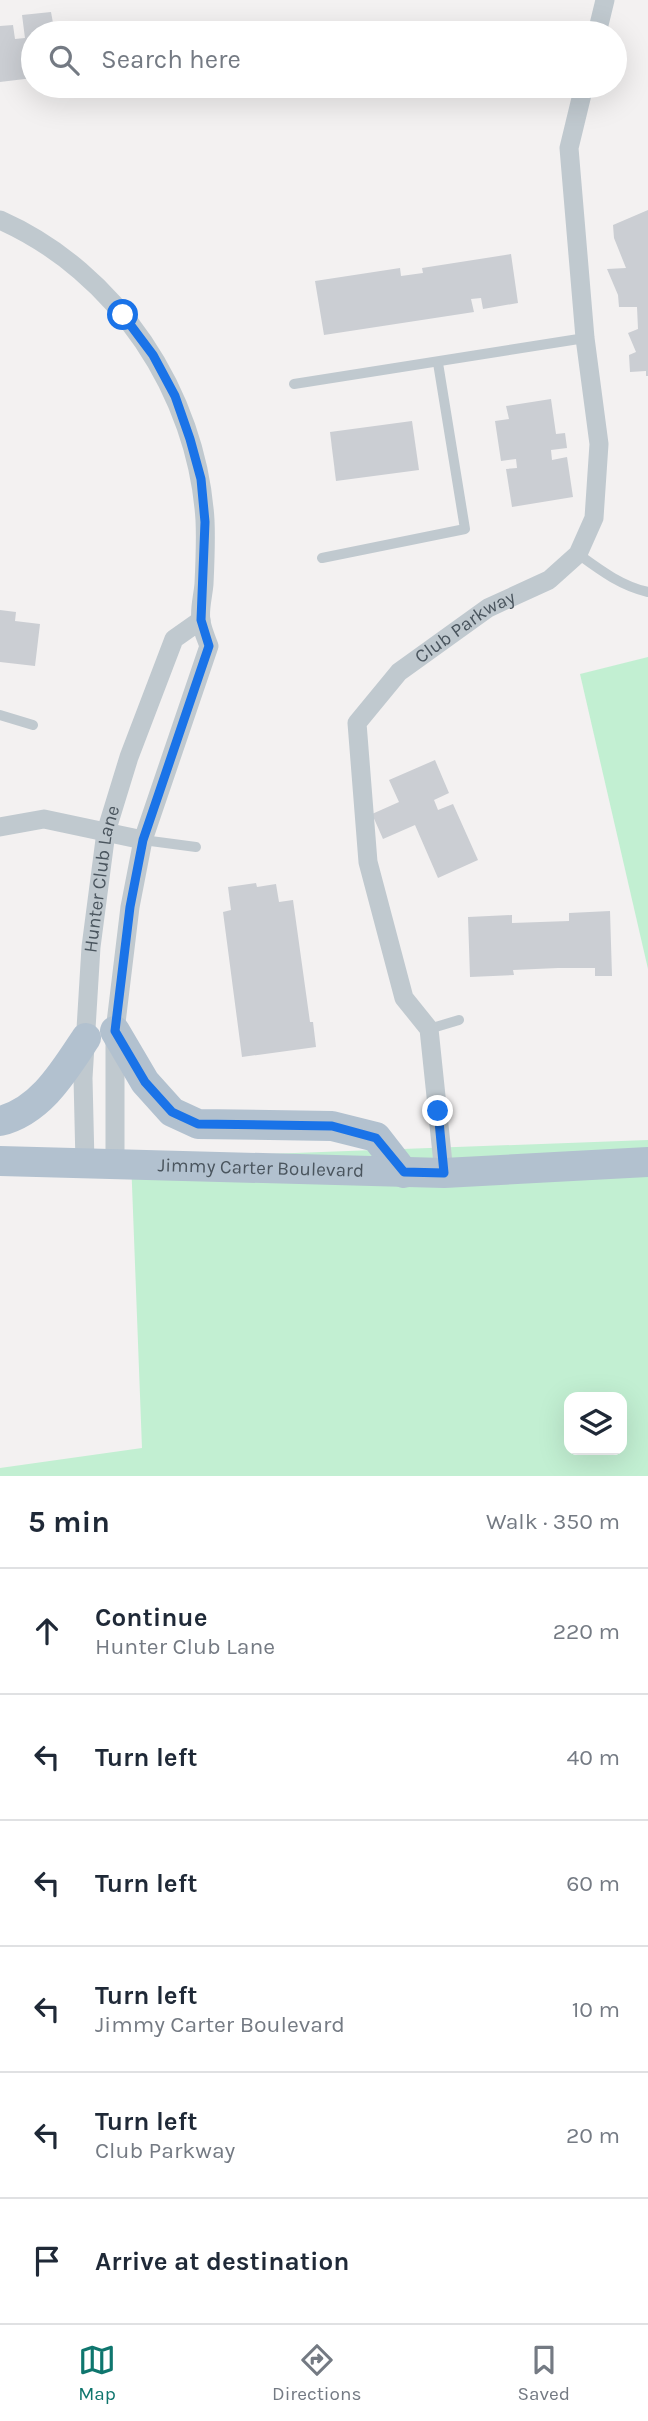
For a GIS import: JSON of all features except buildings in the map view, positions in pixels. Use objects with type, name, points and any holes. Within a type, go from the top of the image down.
[{"type":"main road","points":[[115,1031],[145,1082],[172,1112],[198,1124],[332,1126],[376,1138],[404,1172]]},
{"type":"main road","points":[[0,1121],[13,1118],[48,1092],[86,1038]]},
{"type":"main road","name":"Jimmy Carter Boulevard","points":[[0,1161],[444,1173],[648,1162]]},
{"type":"street","points":[[600,21],[605,0]]},
{"type":"street","name":"Club Parkway","points":[[429,1029],[404,998],[368,862],[356,723],[399,672],[488,608],[549,580],[578,554],[594,518],[599,444],[585,338],[569,148],[581,98]]},
{"type":"street","name":"Hunter Club Lane","points":[[0,219],[26,231],[79,269],[123,315],[153,355],[175,396],[201,479],[205,522],[201,620],[209,646],[143,840],[130,907],[115,1031],[116,1164]]},
{"type":"street","name":"Hunter Club Lane","points":[[85,1163],[83,1078],[91,947],[106,832],[129,757],[174,639],[201,620]]},
{"type":"street","points":[[0,827],[44,819],[143,840]]},
{"type":"street","points":[[429,1029],[444,1173]]},
{"type":"lane","points":[[294,384],[585,338]]},
{"type":"lane","points":[[322,558],[465,529],[438,363]]},
{"type":"lane","points":[[578,554],[612,578],[648,592]]},
{"type":"lane","points":[[0,715],[33,724]]},
{"type":"lane","points":[[143,840],[196,847]]},
{"type":"lane","points":[[429,1029],[459,1020]]},
{"type":"green space","points":[[648,657],[648,969],[580,674]]},
{"type":"green space","points":[[648,1140],[648,1476],[0,1476],[0,1468],[142,1448],[131,1159]]},
{"type":"route","points":[[123,315],[153,355],[175,396],[201,479],[205,522],[201,620],[209,646],[143,840],[130,907],[115,1031],[145,1082],[172,1112],[198,1124],[332,1126],[376,1138],[404,1172],[444,1173],[438,1111]]}]
